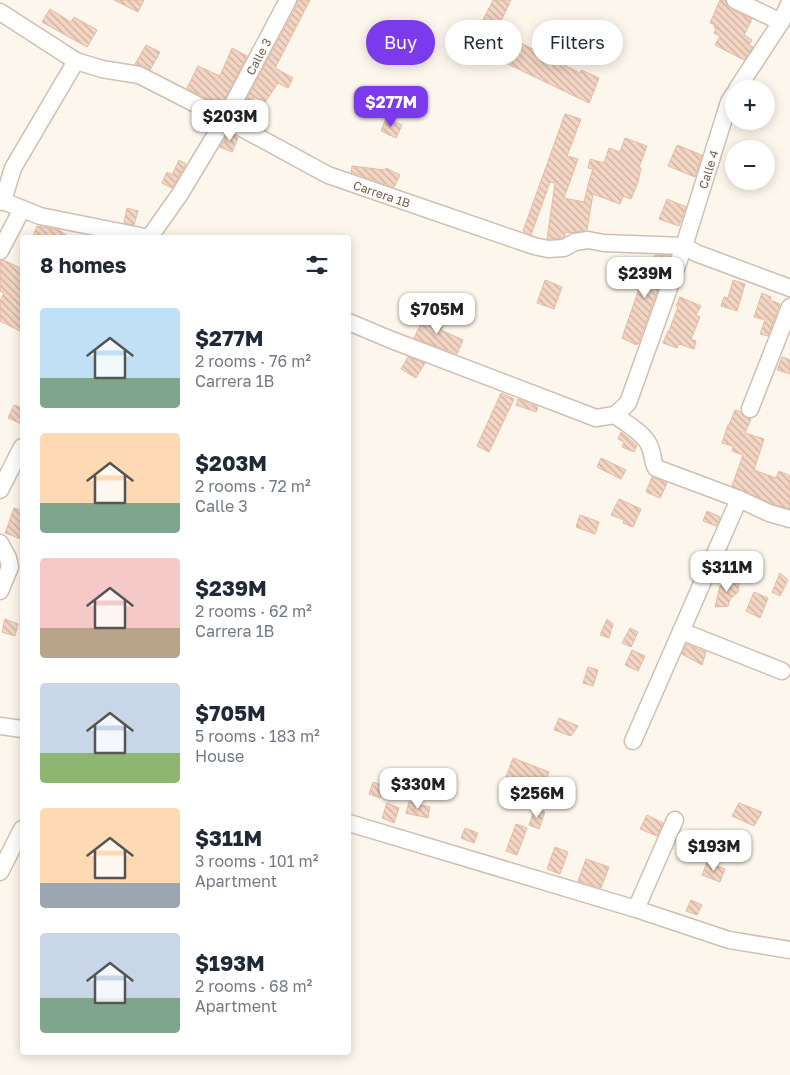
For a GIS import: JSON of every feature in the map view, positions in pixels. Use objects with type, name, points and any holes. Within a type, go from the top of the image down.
[{"type":"street","name":"Calle 3","points":[[150,235],[180,194],[225,119],[288,0]]},
{"type":"street","points":[[735,0],[781,22]]},
{"type":"street","points":[[744,80],[781,22],[790,2]]},
{"type":"street","name":"Carrera 1B","points":[[0,12],[76,61],[102,69],[139,75],[328,175],[534,246],[548,249],[564,248],[575,242],[588,240],[604,243],[684,246],[696,253],[790,288]]},
{"type":"street","points":[[76,61],[13,168],[1,202],[40,216],[139,235]]},
{"type":"street","name":"Calle 4","points":[[616,416],[628,403],[684,246],[725,114]]},
{"type":"street","points":[[0,251],[22,209]]},
{"type":"street","points":[[750,409],[790,306]]},
{"type":"street","points":[[351,323],[388,339],[596,418],[616,416],[644,437],[650,445],[656,468],[739,499],[769,513],[790,519]]},
{"type":"street","points":[[0,490],[20,451]]},
{"type":"street","points":[[633,741],[739,499]]},
{"type":"street","points":[[0,543],[16,563],[10,567],[0,591]]},
{"type":"street","points":[[681,631],[782,671]]},
{"type":"street","points":[[0,726],[20,729]]},
{"type":"street","points":[[636,910],[675,820]]},
{"type":"street","points":[[351,824],[729,940],[790,950]]},
{"type":"street","points":[[0,872],[20,833]]},
{"type":"building","points":[[114,0],[144,0],[138,12]]},
{"type":"building","points":[[298,0],[310,0],[275,68],[293,78],[288,88],[278,83],[265,102],[254,97],[243,118],[238,115]]},
{"type":"building","points":[[493,0],[511,0],[501,20],[483,20]]},
{"type":"building","points":[[720,0],[725,0],[730,9],[752,19],[744,35],[752,40],[749,45],[753,47],[744,60],[715,45],[720,36],[714,33],[715,25],[710,23]]},
{"type":"building","points":[[50,9],[71,22],[74,17],[97,30],[87,47],[42,22]]},
{"type":"building","points":[[522,44],[532,49],[532,65],[564,65],[580,73],[581,70],[599,78],[589,103],[510,65],[522,65]]},
{"type":"building","points":[[146,45],[160,52],[150,70],[135,64]]},
{"type":"building","points":[[232,48],[247,56],[221,106],[187,88],[198,66],[220,76]]},
{"type":"building","points":[[565,114],[581,119],[567,156],[578,159],[564,198],[584,202],[593,169],[588,168],[590,159],[604,163],[609,148],[620,152],[625,138],[647,146],[639,167],[641,168],[638,182],[631,199],[623,196],[620,204],[593,194],[587,230],[565,232],[565,236],[561,238],[547,239],[555,183],[550,182],[531,235],[523,231]]},
{"type":"building","points":[[386,118],[402,125],[396,138],[381,131]]},
{"type":"building","points":[[229,132],[238,138],[232,152],[220,147]]},
{"type":"building","points":[[677,145],[702,155],[695,177],[668,166]]},
{"type":"building","points":[[179,160],[186,164],[172,188],[162,183],[167,172],[172,175]]},
{"type":"building","points":[[352,166],[385,170],[386,168],[400,175],[394,187],[351,172]]},
{"type":"building","points":[[667,199],[686,207],[679,226],[659,219]]},
{"type":"building","points":[[127,208],[138,211],[134,225],[124,223]]},
{"type":"building","points":[[37,226],[59,230],[66,235],[33,235]]},
{"type":"building","points":[[655,255],[670,256],[638,344],[636,345],[622,338],[643,277],[651,258],[653,259]]},
{"type":"building","points":[[4,260],[20,268],[20,331],[0,321],[0,301],[4,293],[0,291],[0,261]]},
{"type":"building","points":[[545,280],[562,287],[554,309],[537,303]]},
{"type":"building","points":[[733,280],[745,284],[737,311],[721,306],[724,297],[728,298]]},
{"type":"building","points":[[762,293],[771,297],[770,300],[780,304],[768,336],[760,334],[765,320],[754,317]]},
{"type":"building","points":[[680,297],[701,306],[696,315],[700,317],[691,339],[696,341],[694,349],[679,344],[677,348],[663,343],[678,307],[676,306]]},
{"type":"building","points":[[427,312],[445,322],[441,330],[463,340],[457,354],[414,338]]},
{"type":"building","points":[[408,357],[425,363],[416,378],[401,369]]},
{"type":"building","points":[[782,357],[790,360],[790,374],[777,370]]},
{"type":"building","points":[[501,393],[514,399],[489,452],[477,446]]},
{"type":"building","points":[[518,399],[538,407],[536,412],[516,405]]},
{"type":"building","points":[[14,405],[20,407],[20,423],[8,418]]},
{"type":"building","points":[[735,410],[741,412],[746,418],[751,419],[745,433],[764,439],[754,470],[776,478],[779,471],[790,476],[790,509],[773,504],[732,486],[743,455],[732,451],[733,446],[722,443]]},
{"type":"building","points":[[621,432],[637,445],[634,452],[622,447],[624,442],[618,439]]},
{"type":"building","points":[[601,458],[626,470],[621,479],[597,467]]},
{"type":"building","points":[[652,477],[667,483],[660,498],[646,492]]},
{"type":"building","points":[[619,499],[641,509],[633,527],[623,523],[624,520],[611,515]]},
{"type":"building","points":[[14,508],[20,510],[20,539],[5,533]]},
{"type":"building","points":[[707,511],[720,517],[716,526],[703,521]]},
{"type":"building","points":[[580,515],[599,522],[595,534],[576,527]]},
{"type":"building","points":[[780,573],[788,580],[780,596],[772,592]]},
{"type":"building","points":[[731,579],[739,583],[738,592],[730,599],[728,606],[715,607],[720,586]]},
{"type":"building","points":[[754,592],[768,598],[760,618],[746,611]]},
{"type":"building","points":[[5,619],[18,624],[15,636],[2,632]]},
{"type":"building","points":[[607,619],[613,624],[609,638],[600,635]]},
{"type":"building","points":[[630,628],[638,632],[631,647],[622,643]]},
{"type":"building","points":[[686,644],[706,652],[702,665],[682,654]]},
{"type":"building","points":[[632,650],[645,656],[638,671],[625,665]]},
{"type":"building","points":[[588,667],[598,670],[593,686],[583,683]]},
{"type":"building","points":[[559,718],[578,726],[571,736],[554,730]]},
{"type":"building","points":[[513,758],[549,772],[535,808],[499,795]]},
{"type":"building","points":[[373,782],[384,786],[380,798],[369,794]]},
{"type":"building","points":[[409,802],[430,807],[428,818],[406,813]]},
{"type":"building","points":[[387,803],[399,808],[394,823],[382,818]]},
{"type":"building","points":[[739,803],[762,812],[754,826],[732,816]]},
{"type":"building","points":[[535,808],[545,812],[539,829],[529,825]]},
{"type":"building","points":[[647,815],[663,823],[657,836],[640,829]]},
{"type":"building","points":[[516,824],[527,828],[517,855],[506,851]]},
{"type":"building","points":[[465,828],[478,833],[474,843],[461,838]]},
{"type":"building","points":[[555,847],[568,852],[560,874],[547,869]]},
{"type":"building","points":[[586,859],[609,867],[601,888],[578,881]]},
{"type":"building","points":[[707,862],[725,869],[720,882],[702,875]]},
{"type":"building","points":[[691,900],[702,905],[697,915],[686,911]]}]
